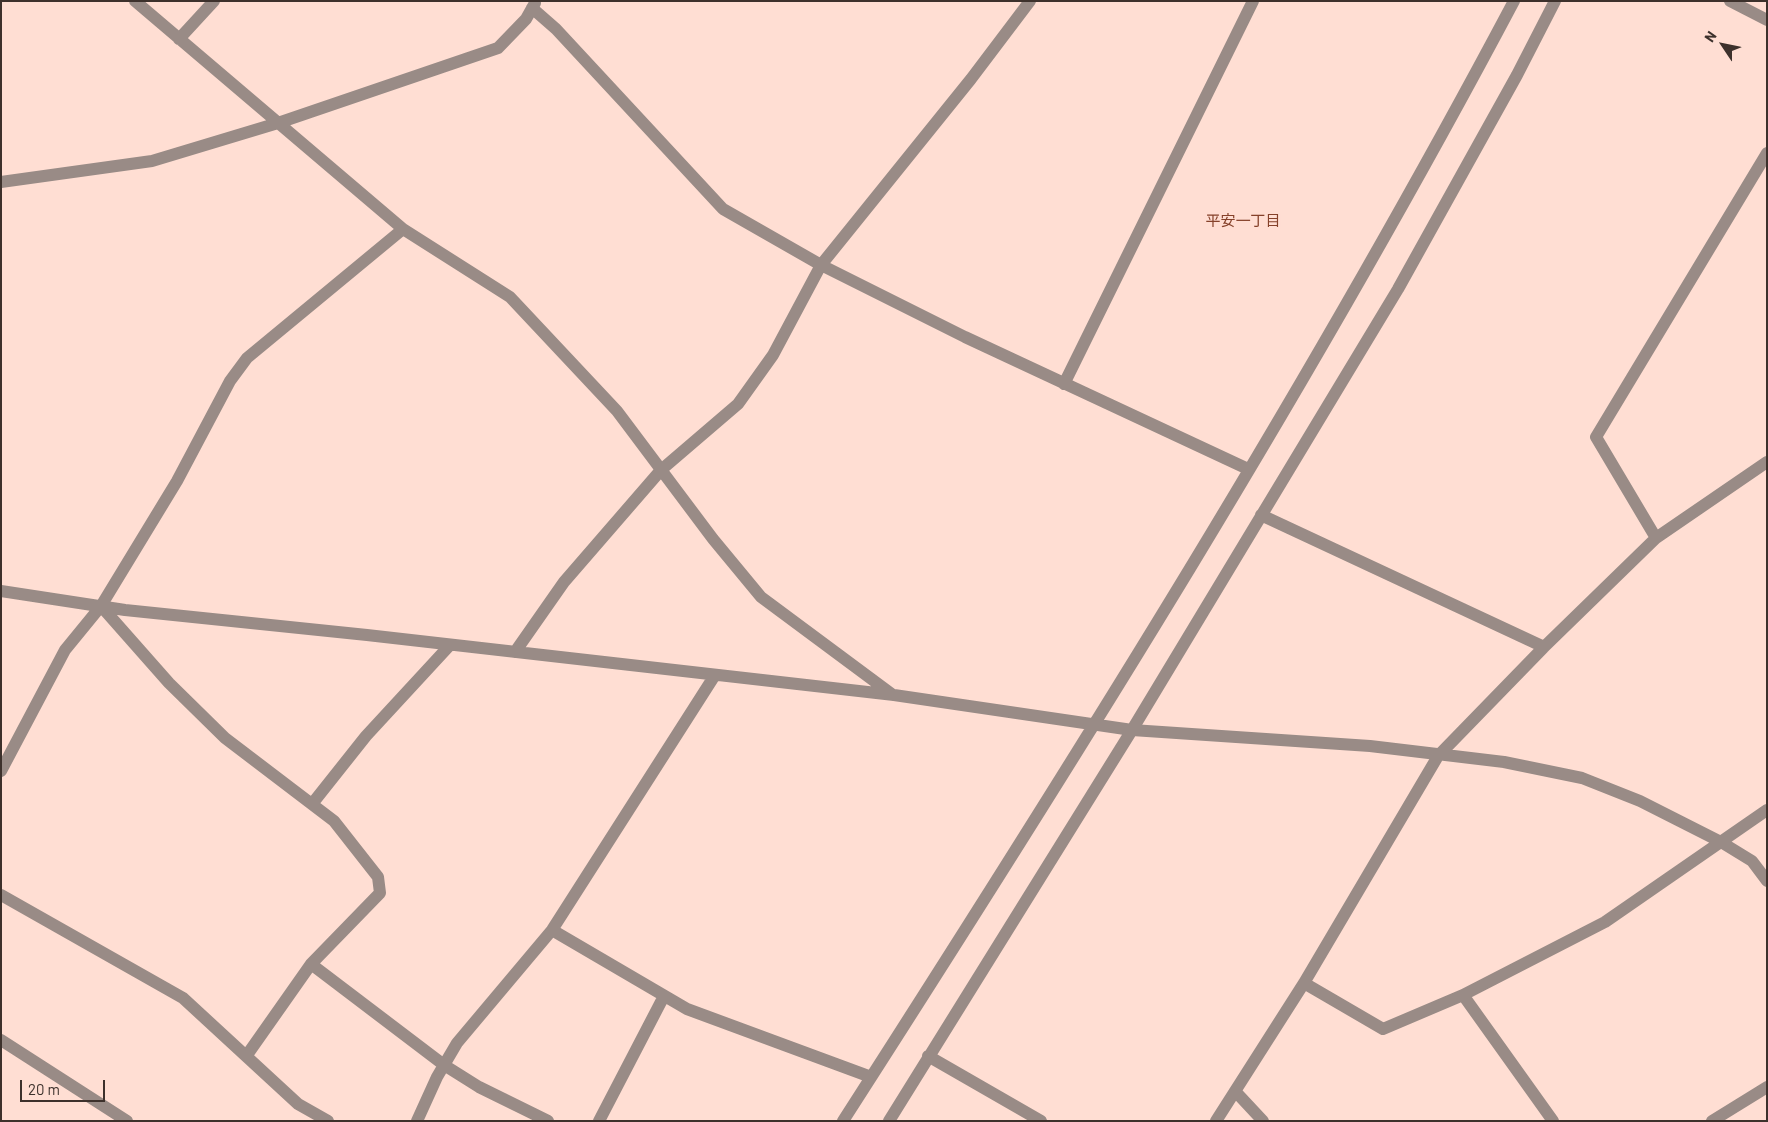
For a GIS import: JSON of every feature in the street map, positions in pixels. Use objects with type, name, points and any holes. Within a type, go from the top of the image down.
[{"type":"street","points":[[135,1],[402,229],[510,297],[617,411],[713,539],[761,597],[894,696]]},
{"type":"street","points":[[180,39],[214,1]]},
{"type":"street","points":[[515,652],[564,582],[661,470],[738,404],[773,354],[821,264],[971,79],[1030,1]]},
{"type":"street","points":[[1064,384],[1253,1]]},
{"type":"street","points":[[843,1121],[1094,724],[1248,470],[1378,250],[1514,1]]},
{"type":"street","points":[[889,1121],[1132,730],[1398,289],[1518,75],[1555,1]]},
{"type":"street","points":[[1730,1],[1767,20]]},
{"type":"street","points":[[1,182],[152,161],[278,123],[498,48],[526,19],[534,5],[723,209],[821,264],[1064,384],[1248,470]]},
{"type":"street","points":[[1656,538],[1596,437],[1767,153]]},
{"type":"street","points":[[1,771],[65,650],[101,606],[178,481],[230,381],[248,358],[402,229]]},
{"type":"street","points":[[1216,1121],[1304,983],[1438,756],[1544,647],[1656,538],[1767,462]]},
{"type":"street","points":[[1261,515],[1544,647]]},
{"type":"street","points":[[1,591],[101,606],[894,696],[1132,730],[1370,746],[1438,756],[1504,762],[1582,778],[1640,800],[1721,842],[1752,861],[1767,881]]},
{"type":"street","points":[[101,606],[169,683],[225,738],[334,821],[378,877],[380,893],[311,964],[247,1055]]},
{"type":"street","points":[[312,804],[366,736],[450,645]]},
{"type":"street","points":[[417,1121],[444,1065],[457,1044],[552,930],[715,675]]},
{"type":"street","points":[[1304,983],[1383,1029],[1463,995],[1605,922],[1767,810]]},
{"type":"street","points":[[1,895],[183,998],[298,1104],[328,1121]]},
{"type":"street","points":[[552,930],[687,1009],[871,1077]]},
{"type":"street","points":[[311,964],[444,1065],[479,1087],[548,1121]]},
{"type":"street","points":[[1463,995],[1553,1121]]},
{"type":"street","points":[[599,1121],[664,996]]},
{"type":"street","points":[[1,1040],[127,1121]]},
{"type":"street","points":[[928,1056],[1041,1121]]},
{"type":"street","points":[[1712,1121],[1767,1087]]},
{"type":"street","points":[[1235,1091],[1263,1121]]},
{"type":"district","name":"平安一丁目","points":[[1243,221]]}]
